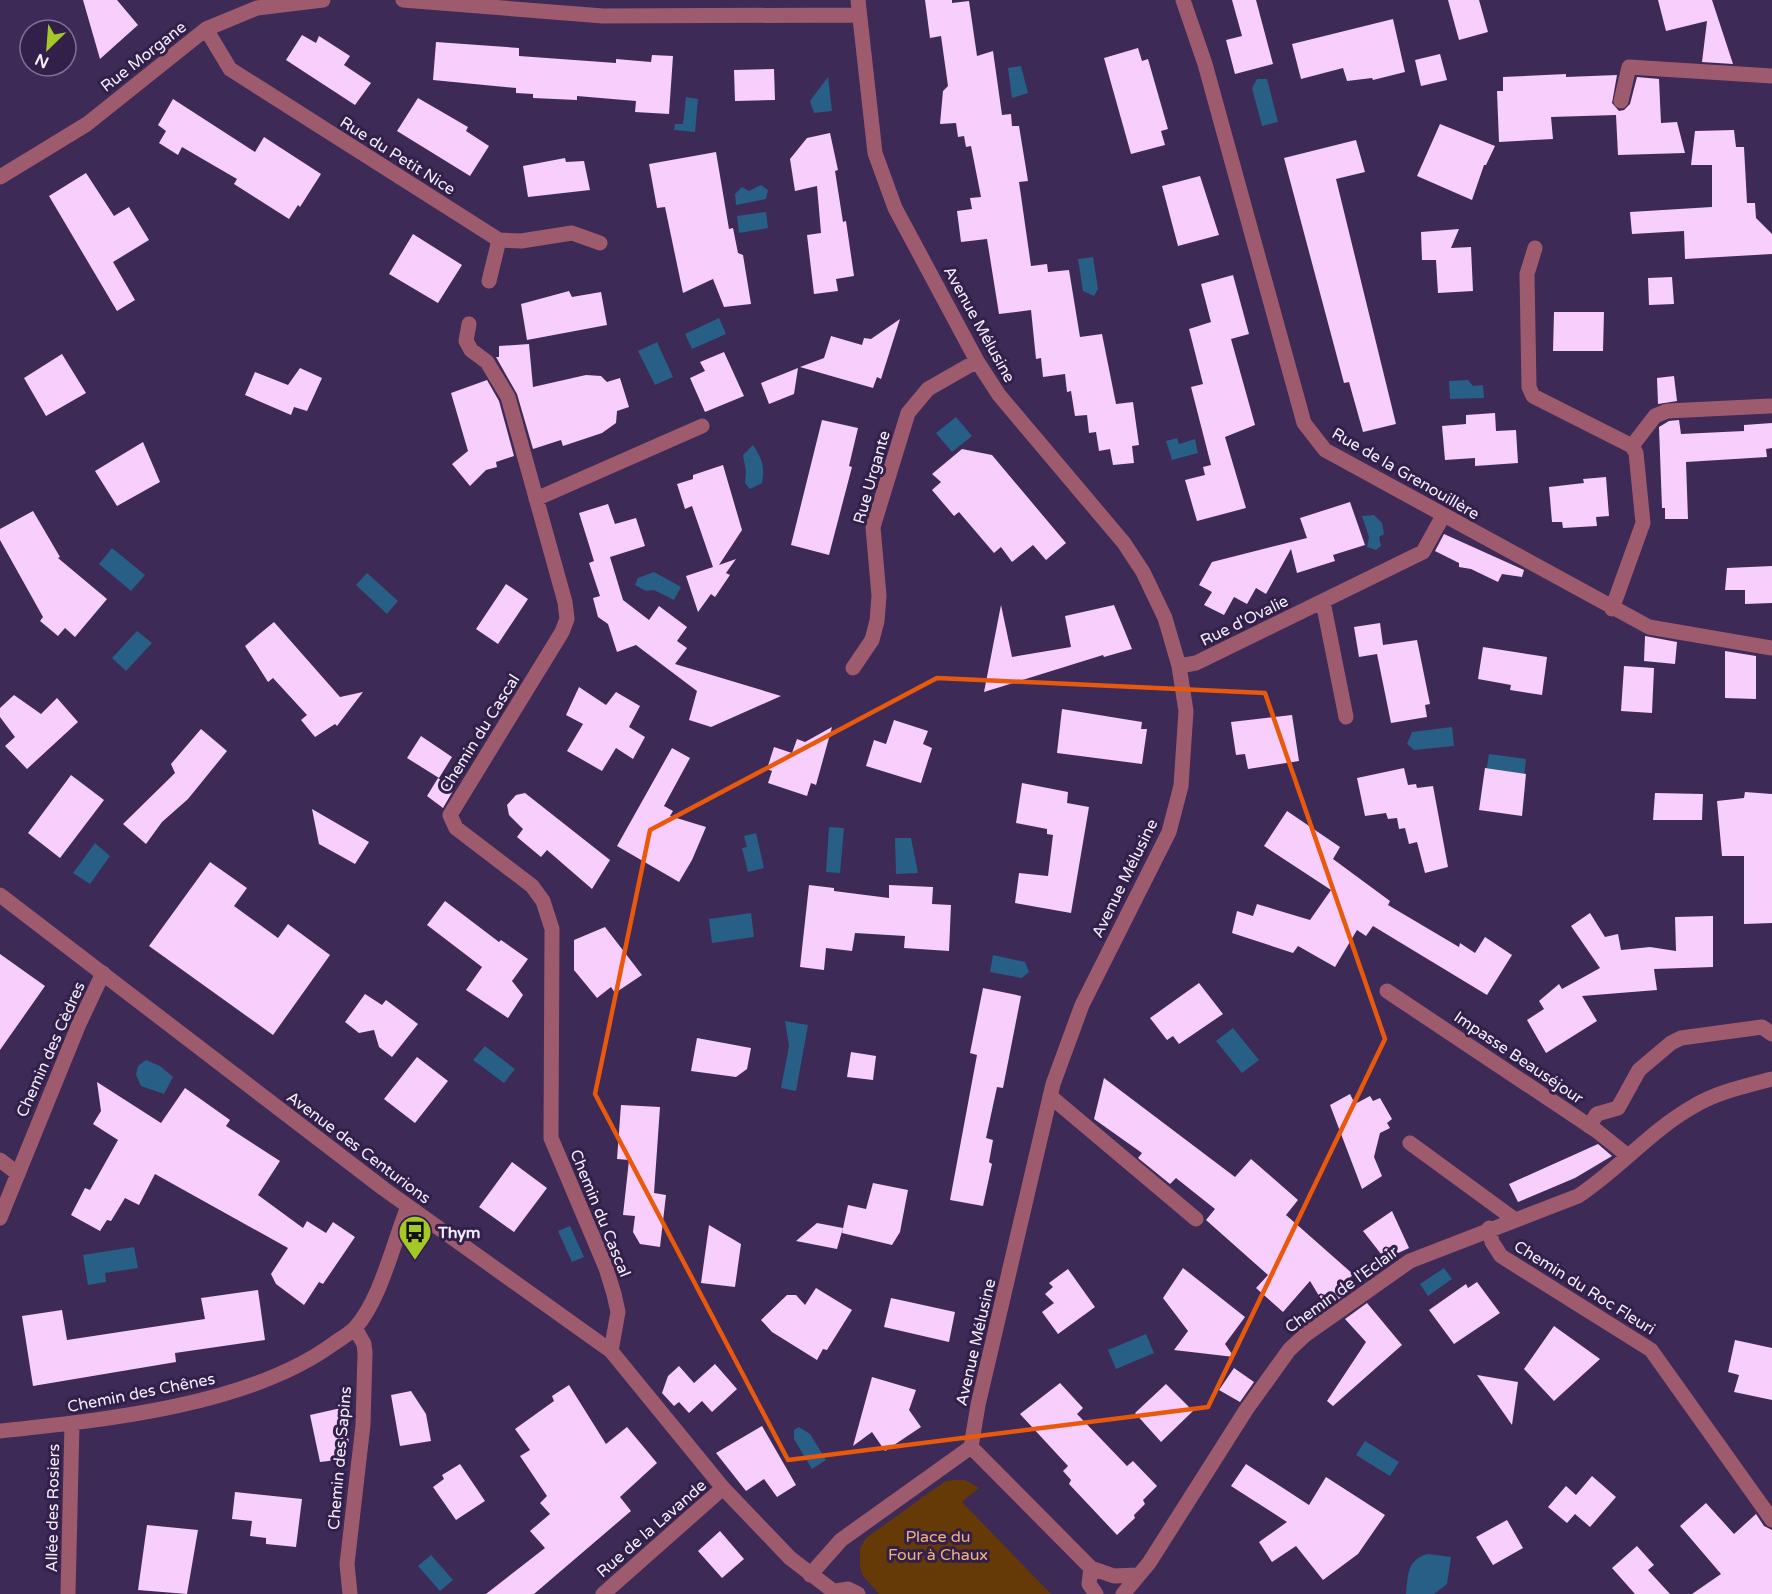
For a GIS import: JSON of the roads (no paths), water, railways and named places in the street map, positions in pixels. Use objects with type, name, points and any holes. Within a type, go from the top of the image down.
[{"type":"street","name":"Rue Morgane","points":[[0,177],[87,124],[206,29],[257,8],[323,0]]},
{"type":"street","points":[[403,0],[603,16],[859,7]]},
{"type":"street","name":"Rue de la Grenouillère","points":[[1183,0],[1205,63],[1304,423],[1325,450],[1612,609],[1649,627],[1772,648]]},
{"type":"street","name":"Avenue Mélusine","points":[[859,7],[874,153],[895,208],[976,362],[999,395],[1124,543],[1143,572],[1165,618],[1179,666],[1186,711],[1182,775],[1168,832],[1082,1005],[1050,1096],[981,1394],[971,1447]]},
{"type":"street","name":"Rue du Petit Nice","points":[[206,29],[230,69],[499,240]]},
{"type":"street","points":[[1621,100],[1629,67],[1772,76]]},
{"type":"street","points":[[489,281],[499,240],[521,241],[572,233],[600,243]]},
{"type":"street","points":[[1535,248],[1527,274],[1529,387],[1533,396],[1632,446],[1636,453],[1643,523],[1612,609]]},
{"type":"street","name":"Chemin du Cascal","points":[[469,324],[466,340],[471,350],[487,362],[508,397],[565,602],[567,619],[562,632],[450,815],[456,828],[532,886],[543,901],[552,929],[550,1138],[606,1268],[614,1294],[618,1312],[611,1351]]},
{"type":"street","name":"Rue Urgante","points":[[853,668],[872,640],[877,621],[879,596],[873,527],[908,413],[928,389],[976,362]]},
{"type":"street","points":[[1632,446],[1655,416],[1667,411],[1770,406]]},
{"type":"street","points":[[536,498],[702,426]]},
{"type":"street","name":"Rue d'Ovalie","points":[[1179,666],[1196,663],[1423,552],[1443,516]]},
{"type":"street","points":[[1323,602],[1346,717]]},
{"type":"street","name":"Avenue des Centurions","points":[[0,895],[408,1207],[611,1351],[723,1488],[790,1558],[835,1593],[848,1588],[858,1594]]},
{"type":"street","name":"Chemin des Cèdres","points":[[0,1218],[17,1173],[103,974]]},
{"type":"street","name":"Impasse Beauséjour","points":[[1387,991],[1589,1126],[1628,1156]]},
{"type":"street","points":[[1589,1126],[1597,1114],[1618,1108],[1639,1070],[1681,1038],[1762,1027],[1772,1034]]},
{"type":"street","name":"Chemin de l'Eclair","points":[[1123,1594],[1149,1563],[1246,1410],[1288,1350],[1305,1335],[1410,1261],[1489,1228],[1578,1196],[1601,1180],[1673,1119],[1696,1104],[1738,1088],[1772,1080]]},
{"type":"street","points":[[1050,1096],[1196,1219]]},
{"type":"street","points":[[1410,1143],[1514,1219]]},
{"type":"street","points":[[0,1160],[17,1173]]},
{"type":"street","name":"Chemin des Chênes","points":[[0,1431],[72,1424],[223,1395],[289,1370],[319,1355],[355,1328],[372,1299],[408,1207]]},
{"type":"street","name":"Chemin du Roc Fleuri","points":[[1489,1228],[1492,1242],[1502,1256],[1652,1350],[1772,1520]]},
{"type":"street","name":"Chemin des Sapins","points":[[350,1594],[347,1564],[363,1425],[365,1353],[364,1344],[355,1328]]},
{"type":"street","name":"Allée des Rosiers","points":[[68,1594],[72,1424]]},
{"type":"street","points":[[810,1575],[841,1540],[971,1447],[1091,1568],[1114,1576],[1137,1575]]},
{"type":"street","name":"Rue de la Lavande","points":[[603,1594],[723,1488]]},
{"type":"street","points":[[1091,1568],[1089,1584],[1096,1594]]},
{"type":"water","points":[[1021,66],[1028,93],[1012,98],[1008,68]]},
{"type":"water","points":[[828,77],[832,111],[814,113],[810,101]]},
{"type":"water","points":[[1257,79],[1267,79],[1278,122],[1262,126],[1252,88]]},
{"type":"water","points":[[686,97],[698,99],[695,132],[674,130],[675,124],[683,124]]},
{"type":"water","points":[[761,185],[768,190],[766,199],[736,205],[735,194],[742,187],[749,191]]},
{"type":"water","points":[[766,212],[768,228],[739,233],[737,216]]},
{"type":"water","points":[[1093,257],[1098,289],[1094,296],[1083,291],[1078,259]]},
{"type":"water","points":[[719,318],[726,334],[692,349],[685,334]]},
{"type":"water","points":[[657,342],[673,377],[655,385],[638,351]]},
{"type":"water","points":[[1468,380],[1473,386],[1483,385],[1484,398],[1450,399],[1449,381]]},
{"type":"water","points":[[956,417],[972,436],[952,452],[936,433]]},
{"type":"water","points":[[1177,438],[1179,444],[1195,439],[1198,453],[1172,460],[1166,441]]},
{"type":"water","points":[[753,445],[762,463],[763,477],[762,483],[750,489],[745,483],[743,455]]},
{"type":"water","points":[[1374,515],[1382,523],[1384,534],[1379,537],[1381,546],[1376,550],[1367,547],[1369,537],[1362,516]]},
{"type":"water","points":[[112,548],[145,575],[131,591],[99,564]]},
{"type":"water","points":[[654,572],[681,587],[674,600],[654,590],[646,591],[635,585],[638,578]]},
{"type":"water","points":[[367,573],[398,601],[387,614],[356,585]]},
{"type":"water","points":[[137,631],[152,643],[126,671],[112,658]]},
{"type":"water","points":[[1452,727],[1454,746],[1414,750],[1407,744],[1412,732]]},
{"type":"water","points":[[1489,754],[1526,759],[1524,778],[1486,772]]},
{"type":"water","points":[[829,827],[844,828],[840,873],[826,872]]},
{"type":"water","points":[[756,833],[764,868],[748,872],[742,848],[747,847],[744,836]]},
{"type":"water","points":[[895,838],[911,838],[918,873],[896,874]]},
{"type":"water","points":[[95,843],[110,856],[90,884],[73,873]]},
{"type":"water","points":[[751,913],[754,937],[712,943],[709,919]]},
{"type":"water","points":[[993,955],[1025,962],[1029,972],[1022,978],[990,972]]},
{"type":"water","points":[[785,1021],[808,1025],[796,1091],[781,1088],[789,1046]]},
{"type":"water","points":[[1233,1028],[1259,1060],[1242,1073],[1216,1041]]},
{"type":"water","points":[[485,1046],[515,1069],[504,1083],[473,1060]]},
{"type":"water","points":[[146,1060],[160,1066],[173,1077],[164,1094],[141,1086],[136,1075],[138,1066]]},
{"type":"water","points":[[570,1226],[584,1257],[572,1262],[558,1231]]},
{"type":"water","points":[[134,1247],[138,1268],[105,1273],[106,1282],[88,1285],[83,1255]]},
{"type":"water","points":[[1444,1268],[1452,1279],[1428,1296],[1420,1284]]},
{"type":"water","points":[[1146,1334],[1154,1353],[1116,1369],[1108,1350]]},
{"type":"water","points":[[799,1427],[810,1434],[826,1460],[812,1469],[794,1439],[794,1430]]},
{"type":"water","points":[[1365,1441],[1399,1462],[1390,1476],[1356,1455]]},
{"type":"water","points":[[1428,1554],[1451,1557],[1447,1584],[1434,1594],[1406,1594],[1408,1574],[1412,1564],[1421,1556]]},
{"type":"water","points":[[431,1555],[453,1580],[440,1591],[418,1566]]},
{"type":"place","name":"Thym","points":[[415,1261]]},
{"type":"park label","name":"Place du Four à Chaux","points":[[938,1545]]}]
